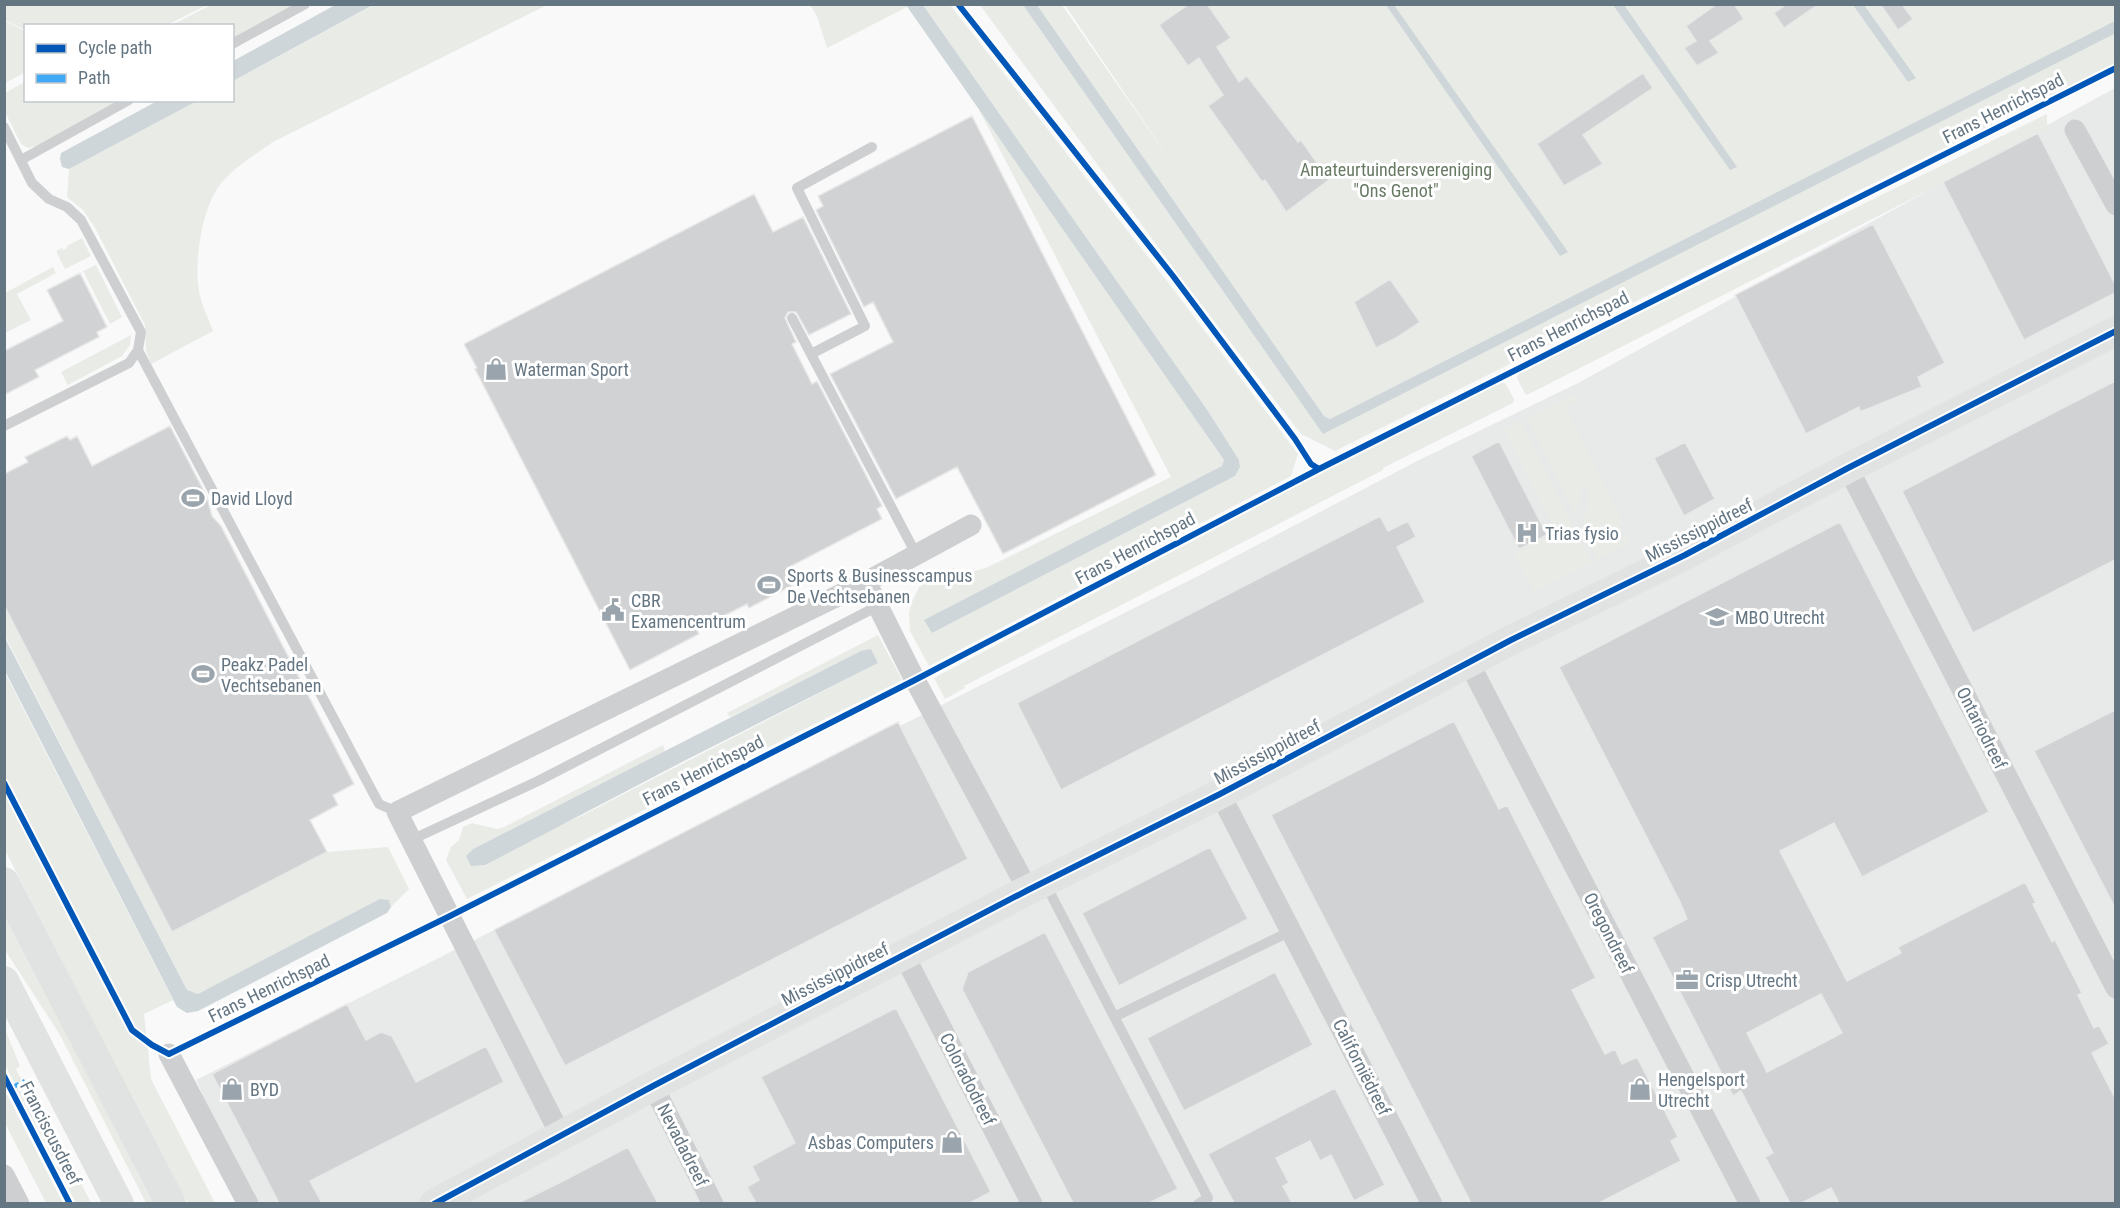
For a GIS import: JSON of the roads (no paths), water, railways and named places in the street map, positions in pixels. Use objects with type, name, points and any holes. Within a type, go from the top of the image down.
[{"type":"street","points":[[2075,130],[2115,205]]},
{"type":"street","name":"Mississippidreef","points":[[434,1203],[1036,886],[1220,794],[1511,640],[1685,555],[1848,468],[2115,331]]},
{"type":"street","name":"Ontariodreef","points":[[1848,468],[2115,988]]},
{"type":"street","points":[[561,1136],[398,812],[866,582],[971,525]]},
{"type":"street","points":[[866,582],[915,680],[1036,886]]},
{"type":"street","name":"Oregondreef","points":[[1469,663],[1750,1203]]},
{"type":"street","name":"Californiëdreef","points":[[1220,794],[1432,1203]]},
{"type":"street","points":[[4,882],[171,1203]]},
{"type":"street","name":"Coloradodreef","points":[[904,955],[1032,1203]]},
{"type":"street","name":"Franciscusdreef","points":[[4,981],[119,1203]]},
{"type":"street","points":[[169,1054],[248,1203]]},
{"type":"street","name":"Nevadadreef","points":[[653,1086],[713,1203]]},
{"type":"street","points":[[4,1175],[19,1203]]},
{"type":"lane","points":[[234,43],[305,4]]},
{"type":"lane","points":[[21,160],[125,102]]},
{"type":"lane","points":[[4,127],[32,183],[49,199],[68,207],[81,220],[141,332],[138,350],[129,363],[4,426]]},
{"type":"lane","points":[[811,354],[866,326],[797,188],[872,147]]},
{"type":"lane","points":[[792,318],[916,554]]},
{"type":"lane","points":[[138,350],[379,804],[398,812]]},
{"type":"lane","points":[[411,840],[538,781],[878,606]]},
{"type":"lane","points":[[1036,886],[1114,1017],[1208,1198],[1198,1203]]},
{"type":"lane","points":[[1114,1017],[1291,931]]},
{"type":"place","name":"Waterman Sport","points":[[496,369]]},
{"type":"place","name":"David Lloyd","points":[[193,498]]},
{"type":"place","name":"Trias fysio","points":[[1527,533]]},
{"type":"place","name":"Sports & Businesscampus De Vechtsebanen","points":[[769,585]]},
{"type":"place","name":"CBR Examencentrum","points":[[613,610]]},
{"type":"place","name":"MBO Utrecht","points":[[1717,617]]},
{"type":"place","name":"Peakz Padel Vechtsebanen","points":[[203,674]]},
{"type":"place","name":"Crisp Utrecht","points":[[1687,980]]},
{"type":"place","name":"BYD","points":[[232,1089]]},
{"type":"place","name":"Hengelsport Utrecht","points":[[1640,1089]]},
{"type":"place","name":"Asbas Computers","points":[[952,1142]]},
{"type":"park label","name":"Amateurtuindersvereniging \"Ons Genot\"","points":[[1396,180]]}]
